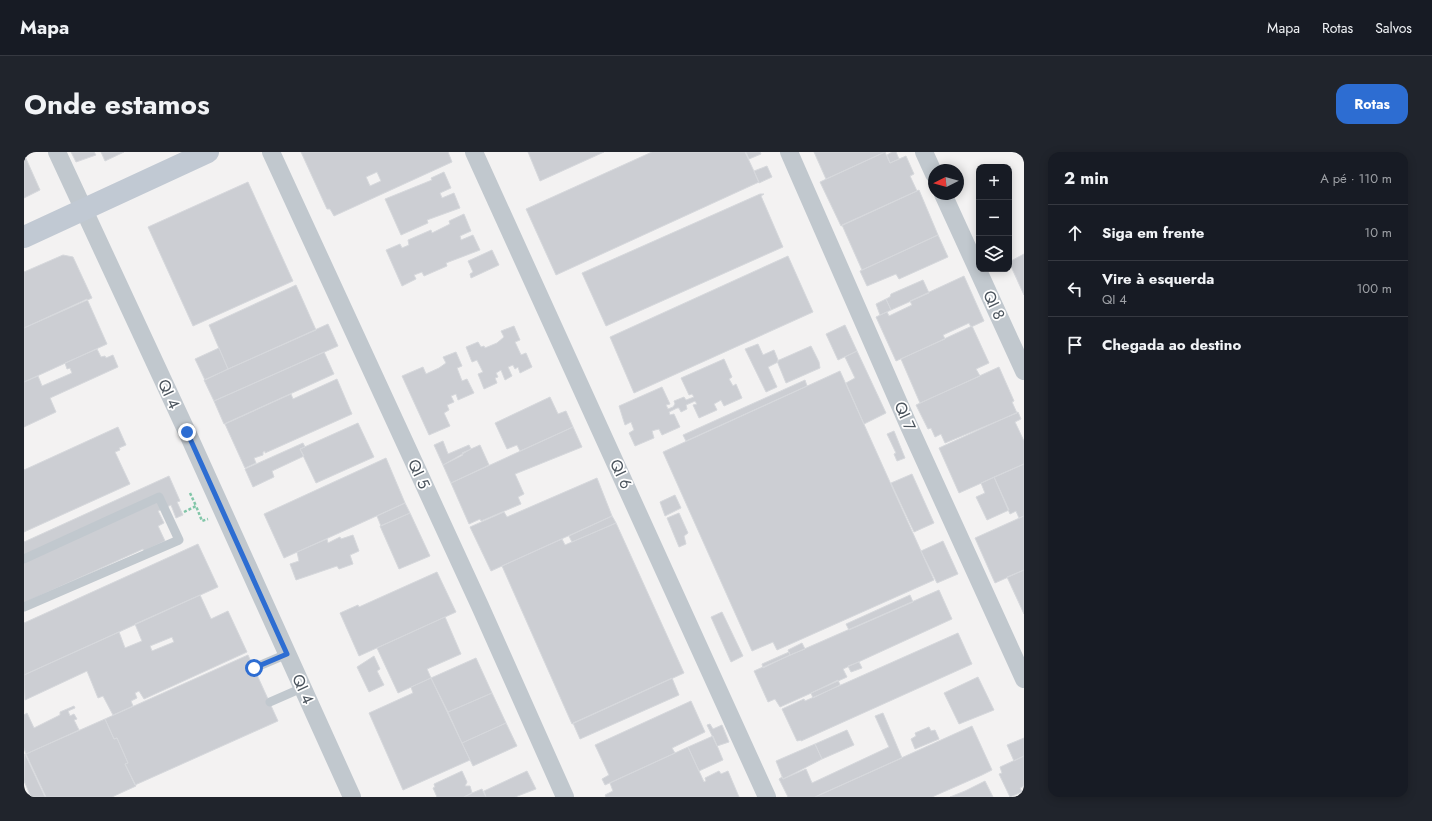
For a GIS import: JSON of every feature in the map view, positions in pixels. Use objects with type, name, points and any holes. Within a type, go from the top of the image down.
[{"type":"main road","points":[[24,237],[84,211],[208,152]]},
{"type":"street","name":"QI 4","points":[[57,152],[223,512],[352,797]]},
{"type":"street","name":"QI 5","points":[[271,152],[480,606],[565,797]]},
{"type":"street","name":"QI 6","points":[[474,152],[767,797]]},
{"type":"street","name":"QI 7","points":[[789,152],[908,424],[1024,679]]},
{"type":"street","points":[[924,152],[929,164]]},
{"type":"street","name":"QI 8","points":[[946,200],[1024,371]]},
{"type":"lane","points":[[24,559],[160,497],[179,540],[24,607]]},
{"type":"lane","points":[[254,668],[287,654]]},
{"type":"lane","points":[[270,702],[302,688]]},
{"type":"path","points":[[190,493],[202,521],[223,512]]},
{"type":"path","points":[[184,512],[196,506]]},
{"type":"building","points":[[71,152],[94,152],[96,155],[76,162]]},
{"type":"building","points":[[101,152],[124,152],[105,161]]},
{"type":"building","points":[[301,152],[448,152],[452,162],[334,216],[330,209],[327,209]],"holes":[[[377,172],[381,181],[370,186],[366,177]]]},
{"type":"building","points":[[528,152],[604,152],[540,181]]},
{"type":"building","points":[[652,152],[745,152],[759,182],[556,275],[526,209]]},
{"type":"building","points":[[746,152],[760,152],[761,154],[749,159]]},
{"type":"building","points":[[814,152],[885,152],[826,179]]},
{"type":"building","points":[[885,152],[890,163],[906,156],[914,174],[910,176],[917,191],[841,226],[820,182]]},
{"type":"building","points":[[892,152],[896,152],[899,159],[890,163],[887,155]]},
{"type":"building","points":[[24,154],[40,190],[24,198]]},
{"type":"building","points":[[767,166],[772,177],[759,183],[754,171]]},
{"type":"building","points":[[444,172],[451,188],[440,193],[442,198],[454,193],[460,208],[427,220],[428,223],[401,235],[385,199],[432,180],[431,178]]},
{"type":"building","points":[[248,182],[293,281],[193,326],[148,227]]},
{"type":"building","points":[[919,190],[938,235],[862,270],[842,225]]},
{"type":"building","points":[[760,194],[764,194],[761,196],[783,247],[606,326],[582,273]]},
{"type":"building","points":[[464,214],[471,231],[460,236],[461,240],[473,235],[480,250],[446,263],[447,266],[424,276],[422,272],[414,275],[416,279],[402,286],[386,250],[400,244],[402,248],[409,245],[408,240],[431,230],[432,233],[450,224],[449,221]]},
{"type":"building","points":[[938,235],[948,257],[899,279],[896,274],[867,286],[860,271]]},
{"type":"building","points":[[492,250],[499,265],[471,278],[470,274],[473,272],[468,261]]},
{"type":"building","points":[[1024,254],[1024,295],[1012,269],[1012,260]]},
{"type":"building","points":[[63,255],[73,257],[92,298],[24,328],[24,272]]},
{"type":"building","points":[[788,256],[813,312],[634,393],[610,337]]},
{"type":"building","points":[[964,276],[984,321],[971,327],[969,323],[943,335],[945,339],[896,361],[876,317],[887,312],[889,316],[912,305],[910,301]]},
{"type":"building","points":[[923,280],[929,293],[891,310],[886,299],[890,297],[891,294]]},
{"type":"building","points":[[296,285],[316,330],[228,369],[209,325]]},
{"type":"building","points":[[87,299],[107,344],[24,382],[24,328]]},
{"type":"building","points":[[886,299],[891,310],[880,315],[876,304]]},
{"type":"building","points":[[328,324],[338,346],[214,401],[204,380]]},
{"type":"building","points":[[845,325],[857,351],[838,360],[826,334]]},
{"type":"building","points":[[514,326],[520,340],[515,342],[521,355],[526,353],[532,367],[520,373],[518,367],[515,369],[513,365],[508,367],[512,376],[505,380],[501,370],[496,373],[498,377],[495,378],[497,383],[484,389],[478,374],[483,372],[477,360],[472,362],[466,347],[478,342],[481,347],[484,346],[485,348],[497,343],[504,337],[501,331]]},
{"type":"building","points":[[972,326],[989,363],[976,369],[980,376],[920,403],[901,359]]},
{"type":"building","points":[[758,344],[763,355],[774,350],[778,360],[778,362],[768,367],[777,387],[766,392],[745,349]]},
{"type":"building","points":[[811,346],[819,362],[820,368],[786,383],[777,361]]},
{"type":"building","points":[[219,348],[228,369],[205,380],[195,359]]},
{"type":"building","points":[[97,349],[101,357],[105,356],[106,358],[113,355],[118,367],[50,398],[56,412],[24,427],[24,382],[38,376],[42,386],[72,373],[70,368],[67,369],[65,363]]},
{"type":"building","points":[[857,351],[886,413],[864,424],[846,383],[855,378],[845,357]]},
{"type":"building","points":[[324,352],[334,374],[224,424],[214,401]]},
{"type":"building","points":[[456,352],[462,366],[457,368],[462,381],[467,379],[474,393],[458,400],[456,394],[451,396],[454,402],[447,405],[449,410],[444,413],[450,426],[429,435],[402,376],[423,367],[426,374],[446,363],[443,357]]},
{"type":"building","points":[[724,359],[732,377],[729,379],[733,386],[736,384],[742,398],[724,406],[721,400],[714,404],[717,410],[699,418],[693,405],[697,404],[695,401],[686,405],[687,409],[681,412],[679,408],[677,408],[669,412],[670,415],[674,414],[680,427],[662,435],[659,429],[652,431],[654,438],[635,446],[629,433],[634,430],[631,422],[625,425],[619,406],[662,387],[670,404],[666,405],[668,409],[673,407],[675,404],[674,401],[684,397],[686,400],[694,397],[692,394],[689,395],[681,378]]},
{"type":"building","points":[[999,367],[1014,401],[1012,402],[1017,413],[945,443],[941,434],[935,437],[931,428],[928,429],[916,405]]},
{"type":"building","points":[[840,371],[934,580],[777,650],[773,642],[752,651],[663,452]]},
{"type":"building","points":[[337,379],[352,414],[265,453],[265,451],[263,452],[263,455],[254,458],[256,463],[245,468],[225,424],[291,394],[293,399]]},
{"type":"building","points":[[805,380],[807,386],[686,441],[683,435]]},
{"type":"building","points":[[550,397],[558,414],[566,411],[573,427],[520,451],[517,445],[507,449],[495,423]]},
{"type":"building","points":[[1018,412],[1021,419],[1015,422],[1024,441],[1024,464],[959,493],[939,448]]},
{"type":"building","points":[[358,423],[374,457],[316,483],[300,449]]},
{"type":"building","points":[[118,427],[126,445],[119,448],[120,450],[115,452],[130,484],[24,532],[24,470]]},
{"type":"building","points":[[573,427],[582,447],[515,474],[524,494],[518,497],[521,504],[481,521],[480,519],[469,524],[451,483]]},
{"type":"building","points":[[894,431],[905,458],[897,461],[894,454],[896,453],[887,434]]},
{"type":"building","points":[[443,441],[448,454],[469,445],[471,449],[443,465],[434,445]]},
{"type":"building","points":[[303,443],[305,447],[300,449],[304,456],[272,471],[274,477],[253,487],[245,469]]},
{"type":"building","points":[[480,445],[489,465],[451,483],[443,465],[463,455],[462,453]]},
{"type":"building","points":[[386,458],[405,503],[284,558],[264,514]]},
{"type":"building","points":[[1024,464],[1024,516],[1019,518],[1016,511],[1010,514],[994,477]]},
{"type":"building","points":[[912,474],[934,523],[914,532],[891,483]]},
{"type":"building","points":[[169,476],[180,501],[177,502],[183,515],[176,518],[171,505],[158,511],[164,523],[158,526],[165,541],[144,551],[143,549],[24,603],[24,542]]},
{"type":"building","points":[[994,477],[1009,510],[987,520],[976,497],[985,493],[981,483]]},
{"type":"building","points":[[597,478],[612,516],[491,571],[470,527],[504,512],[507,517]]},
{"type":"building","points":[[675,495],[681,508],[665,516],[660,502]]},
{"type":"building","points":[[405,503],[410,513],[381,526],[377,516]]},
{"type":"building","points":[[410,513],[430,556],[399,569],[380,526]]},
{"type":"building","points":[[679,513],[688,533],[684,536],[686,544],[679,547],[667,518]]},
{"type":"building","points":[[612,516],[616,523],[572,542],[569,536]]},
{"type":"building","points":[[1024,516],[1024,570],[995,583],[975,538]]},
{"type":"building","points":[[616,523],[684,673],[572,724],[502,566],[562,539],[565,545]]},
{"type":"building","points":[[353,535],[359,551],[350,555],[353,564],[339,569],[337,566],[296,580],[290,564],[299,561],[297,552],[327,539],[328,543],[340,537],[341,539]]},
{"type":"building","points":[[943,541],[958,574],[937,583],[921,551]]},
{"type":"building","points":[[198,544],[218,587],[24,675],[24,623]]},
{"type":"building","points":[[1024,570],[1024,614],[1007,577]]},
{"type":"building","points":[[437,572],[456,612],[359,656],[340,613],[358,605],[359,607]]},
{"type":"building","points":[[939,590],[952,619],[843,669],[847,677],[780,707],[775,699],[768,702],[754,671]]},
{"type":"building","points":[[200,595],[211,619],[228,611],[247,652],[144,699],[139,691],[135,693],[137,698],[131,701],[133,706],[113,715],[103,696],[98,698],[87,671],[25,700],[24,675],[119,632],[125,648],[142,641],[135,624]],"holes":[[[172,637],[174,642],[152,651],[150,646]]]},
{"type":"building","points":[[910,595],[913,602],[849,630],[846,624]]},
{"type":"building","points":[[722,612],[743,656],[731,662],[711,617]]},
{"type":"building","points":[[445,617],[461,654],[427,669],[431,678],[398,693],[377,648]]},
{"type":"building","points":[[958,633],[972,664],[801,741],[797,741],[782,709],[804,699],[805,701]]},
{"type":"building","points":[[802,643],[805,649],[790,655],[788,650]]},
{"type":"building","points":[[789,652],[790,655],[763,668],[762,664]]},
{"type":"building","points":[[248,655],[278,721],[135,785],[125,764],[128,763],[117,738],[114,739],[105,719]]},
{"type":"building","points":[[374,656],[380,669],[377,671],[384,685],[369,692],[357,667]]},
{"type":"building","points":[[476,658],[492,693],[448,712],[431,678]]},
{"type":"building","points":[[859,662],[862,668],[851,672],[848,666]]},
{"type":"building","points":[[978,677],[994,710],[959,724],[944,693]]},
{"type":"building","points":[[431,678],[470,760],[403,790],[369,713],[413,693],[411,687]]},
{"type":"building","points":[[672,678],[679,695],[580,739],[573,723]]},
{"type":"building","points":[[838,680],[840,685],[813,698],[811,693]]},
{"type":"building","points":[[492,693],[506,723],[462,743],[448,712]]},
{"type":"building","points":[[691,701],[705,732],[672,748],[675,753],[605,785],[602,779],[609,775],[595,745]]},
{"type":"building","points":[[74,706],[75,708],[68,711],[70,716],[74,714],[77,719],[74,720],[79,730],[26,754],[24,748],[24,715],[27,713],[34,728],[60,715],[60,712]]},
{"type":"building","points":[[883,713],[902,758],[815,797],[788,797],[779,779],[782,777],[783,779],[806,769],[812,783],[889,747],[875,716]]},
{"type":"building","points":[[105,719],[114,739],[117,738],[128,763],[125,764],[136,786],[112,797],[46,797],[26,754]]},
{"type":"building","points":[[506,723],[517,746],[473,766],[462,743]]},
{"type":"building","points":[[710,724],[713,729],[722,725],[729,742],[717,746],[707,725]]},
{"type":"building","points":[[972,726],[992,770],[982,775],[932,797],[815,797]]},
{"type":"building","points":[[929,727],[931,731],[935,730],[939,739],[915,749],[911,739],[916,736],[915,733]]},
{"type":"building","points":[[847,730],[854,745],[822,759],[815,744]]},
{"type":"building","points":[[713,736],[723,760],[699,771],[688,747]]},
{"type":"building","points":[[1024,738],[1024,756],[1014,761],[1007,745]]},
{"type":"building","points":[[815,744],[822,759],[783,779],[776,761]]},
{"type":"building","points":[[688,747],[704,782],[706,781],[705,778],[719,771],[721,774],[728,771],[739,797],[606,797],[605,795],[613,791],[610,783]]},
{"type":"building","points":[[25,754],[45,797],[31,797],[24,781]]},
{"type":"building","points":[[1024,756],[1024,786],[1020,788],[1022,792],[1010,797],[999,774],[1002,773],[1000,767]]},
{"type":"building","points":[[462,771],[467,782],[465,786],[470,786],[472,793],[464,797],[437,797],[433,788],[435,787],[434,784]]},
{"type":"building","points":[[527,771],[536,789],[515,797],[486,797],[484,791]]},
{"type":"building","points":[[985,781],[993,797],[950,797],[965,791]]},
{"type":"building","points":[[482,789],[486,797],[464,797],[472,793]]},
{"type":"route","points":[[187,432],[287,654],[254,668]]}]
